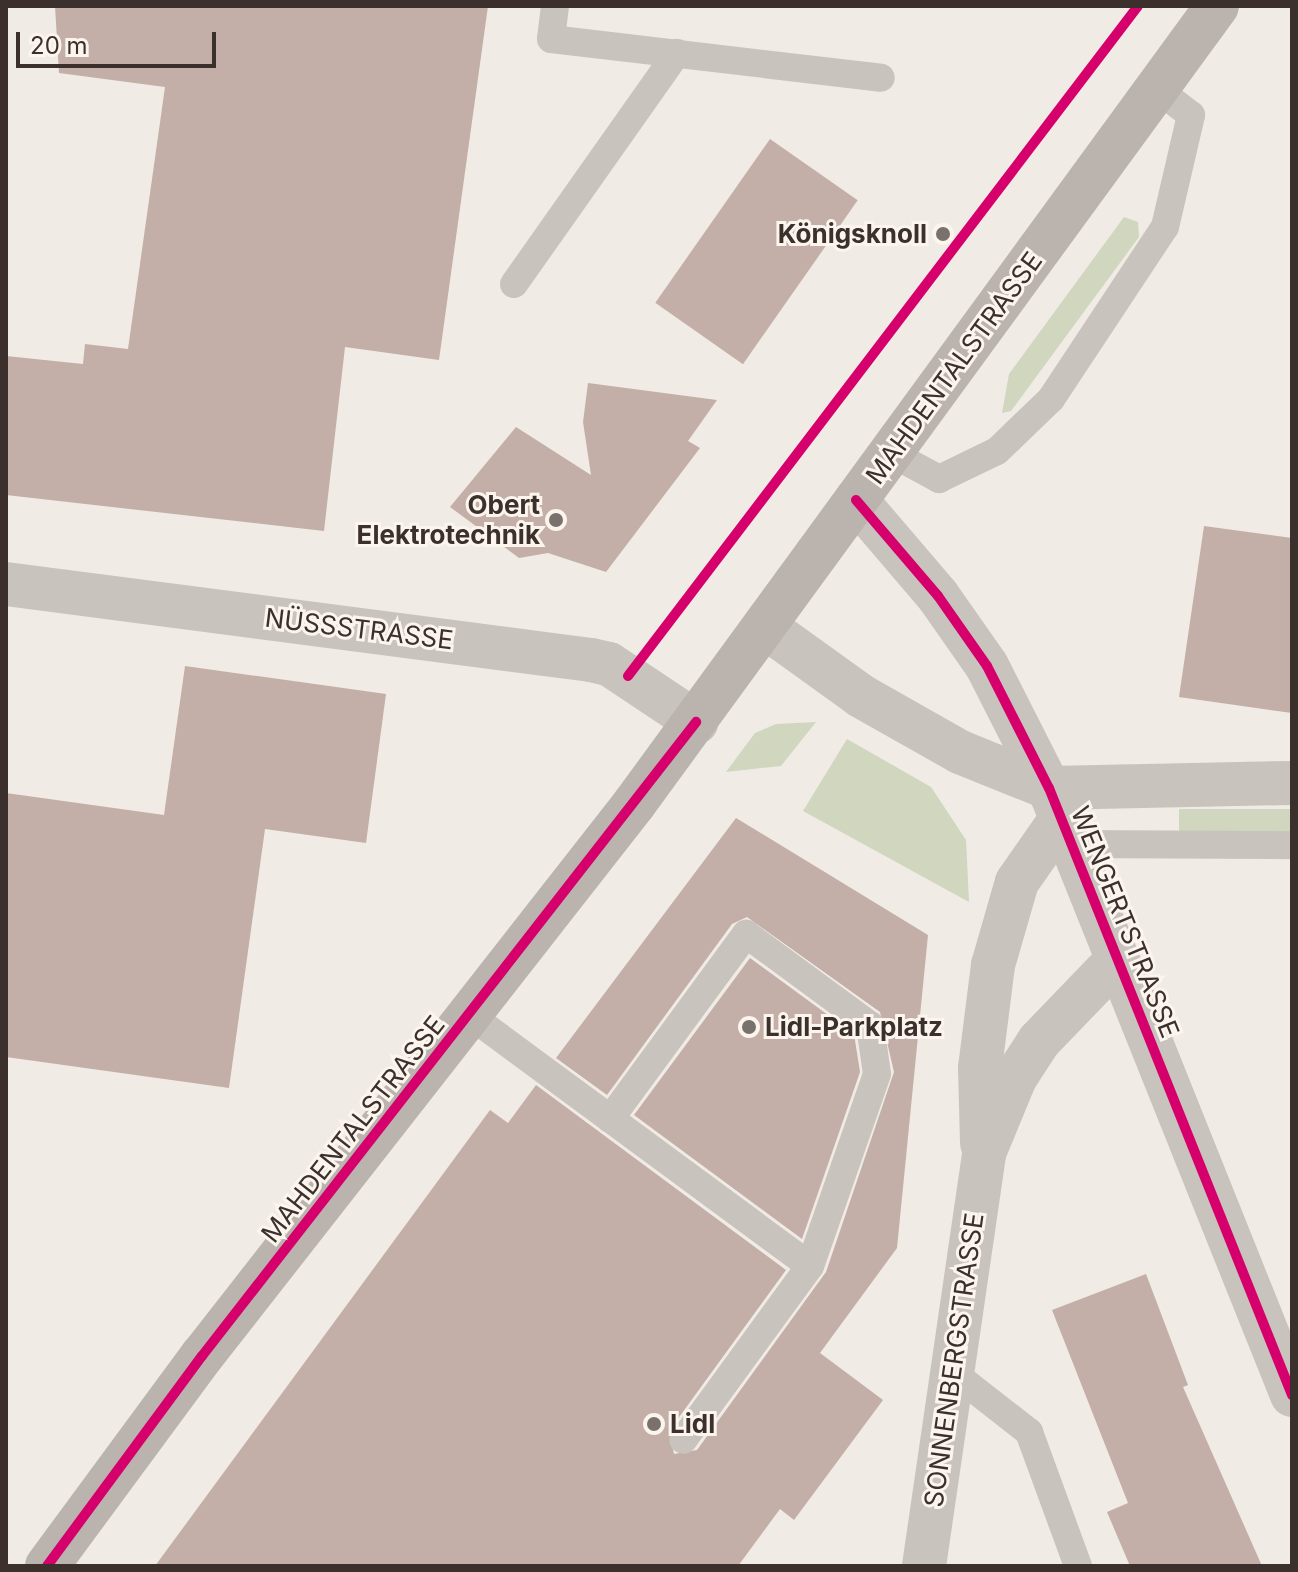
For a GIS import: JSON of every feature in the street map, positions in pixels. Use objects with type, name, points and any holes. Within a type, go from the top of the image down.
[{"type":"main road","name":"MAHDENTALSTRASSE","points":[[47,1566],[202,1356],[471,1016],[696,722],[1217,6]]},
{"type":"street","name":"WENGERTSTRASSE","points":[[856,500],[938,596],[987,666],[1060,817],[1114,963],[1292,1395]]},
{"type":"street","name":"NÜSSSTRASSE","points":[[6,584],[591,660],[609,664],[696,722]]},
{"type":"street","name":"WENGERTSTRASSE","points":[[764,626],[1060,817]]},
{"type":"street","points":[[1060,817],[1292,783]]},
{"type":"street","name":"SONNENBERGSTRASSE","points":[[984,1153],[977,1114],[993,965],[1017,882],[1060,817]]},
{"type":"street","name":"SONNENBERGSTRASSE","points":[[924,1566],[956,1375],[984,1153],[1015,1078],[1039,1041],[1114,963]]},
{"type":"lane","points":[[555,6],[551,39],[881,78]]},
{"type":"lane","points":[[514,284],[677,53]]},
{"type":"lane","points":[[891,453],[939,479],[997,451],[1051,399],[1165,227],[1191,115],[1156,88]]},
{"type":"lane","points":[[1060,817],[1292,845]]},
{"type":"lane","points":[[610,1119],[746,934],[870,1025],[877,1074],[810,1266],[683,1440]]},
{"type":"lane","points":[[471,1016],[810,1266]]},
{"type":"lane","points":[[956,1375],[1029,1432],[1078,1566]]},
{"type":"green space","points":[[1124,217],[1138,222],[1139,237],[1011,411],[1002,413],[1009,374]]},
{"type":"green space","points":[[816,722],[781,766],[726,772],[755,733],[776,724]]},
{"type":"green space","points":[[847,739],[931,787],[966,840],[969,902],[803,811]]},
{"type":"green space","points":[[1179,809],[1292,809],[1292,835],[1179,835]]},
{"type":"building","points":[[55,6],[488,6],[439,360],[345,347],[324,531],[6,495],[6,356],[83,364],[85,344],[128,349],[165,87],[59,73]]},
{"type":"building","points":[[770,139],[858,200],[743,364],[655,303]]},
{"type":"building","name":"Obert Elektrotechnik","points":[[588,383],[717,400],[688,441],[700,448],[606,572],[548,553],[519,558],[450,507],[516,427],[591,475],[583,422]]},
{"type":"building","points":[[1204,526],[1292,538],[1292,713],[1179,697]]},
{"type":"building","points":[[185,666],[386,694],[366,843],[265,829],[229,1088],[6,1057],[6,793],[164,815]]},
{"type":"building","points":[[736,818],[928,935],[897,1248],[820,1353],[883,1400],[794,1520],[780,1509],[738,1566],[155,1566],[490,1110],[508,1123],[536,1085],[786,1270],[669,1431],[674,1454],[697,1450],[826,1272],[894,1072],[880,1012],[747,917],[732,924],[607,1095],[556,1058]]},
{"type":"building","points":[[750,958],[854,1034],[860,1072],[802,1239],[634,1115]]},
{"type":"building","points":[[1146,1274],[1188,1385],[1183,1387],[1262,1566],[1130,1566],[1107,1512],[1128,1503],[1052,1310]]},
{"type":"cycle path","points":[[628,676],[1138,6]]},
{"type":"cycle path","points":[[856,500],[938,596],[987,666],[1049,788],[1292,1395]]},
{"type":"cycle path","points":[[47,1566],[202,1356],[696,722]]},
{"type":"place","name":"Königsknoll","points":[[943,234]]},
{"type":"place","name":"Obert Elektrotechnik","points":[[556,520]]},
{"type":"place","name":"Lidl-Parkplatz","points":[[749,1027]]},
{"type":"place","name":"Lidl","points":[[654,1424]]}]
